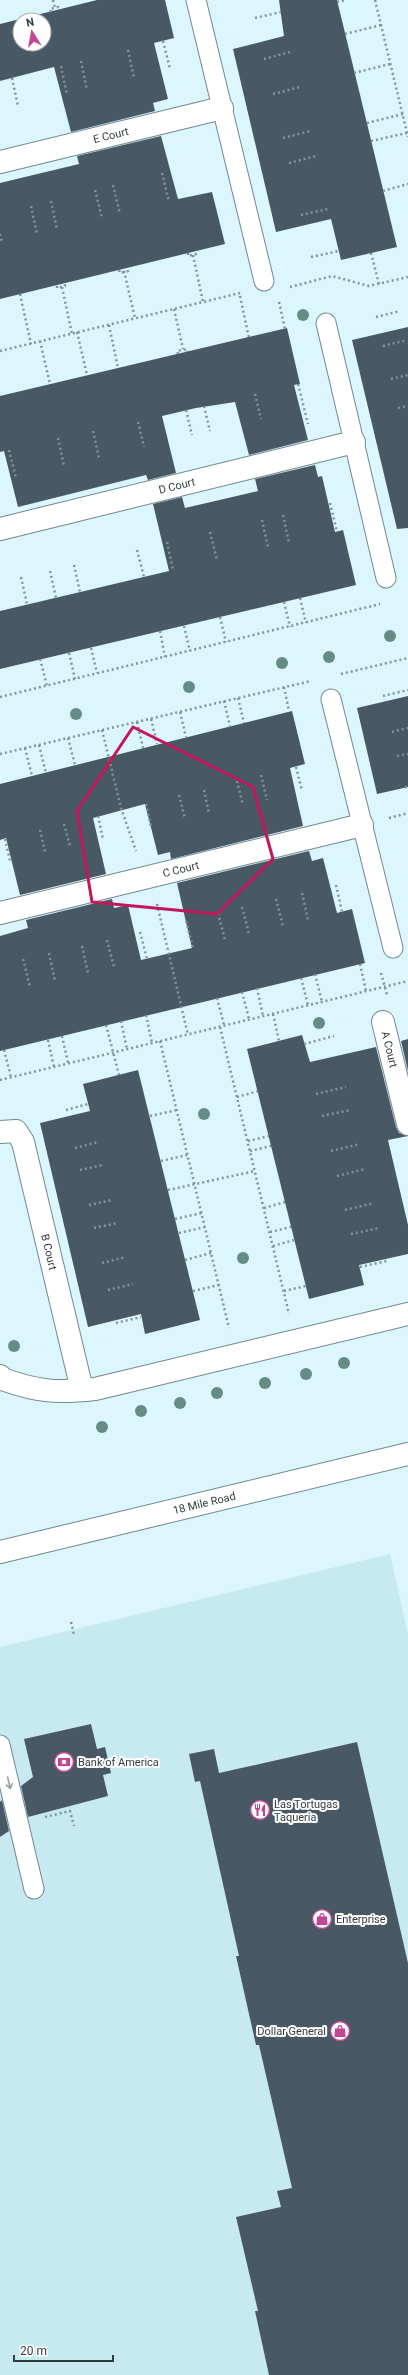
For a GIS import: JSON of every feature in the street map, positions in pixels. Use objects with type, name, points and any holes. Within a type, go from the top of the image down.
[{"type":"street","name":"E Court","points":[[0,162],[222,108]]},
{"type":"street","name":"D Court","points":[[0,529],[354,442]]},
{"type":"street","name":"C Court","points":[[0,913],[362,825]]},
{"type":"street","name":"A Court","points":[[383,1022],[408,1124]]},
{"type":"street","name":"B Court","points":[[0,1132],[16,1131],[23,1142],[82,1390]]},
{"type":"street","points":[[0,1376],[2,1379],[30,1389],[46,1392],[82,1390],[408,1314]]},
{"type":"street","name":"18 Mile Road","points":[[0,1552],[408,1454]]},
{"type":"lane","points":[[196,0],[264,280]]},
{"type":"lane","points":[[326,323],[386,578]]},
{"type":"lane","points":[[331,699],[393,948]]},
{"type":"lane","points":[[0,1745],[34,1889]]},
{"type":"path","points":[[53,0],[55,8]]},
{"type":"path","points":[[337,2],[346,0]]},
{"type":"path","points":[[375,0],[408,137]]},
{"type":"path","points":[[51,12],[50,9],[58,7],[59,10]]},
{"type":"path","points":[[255,18],[281,12]]},
{"type":"path","points":[[345,34],[381,25]]},
{"type":"path","points":[[163,41],[170,69]]},
{"type":"path","points":[[128,50],[134,78]]},
{"type":"path","points":[[264,59],[290,52]]},
{"type":"path","points":[[81,61],[87,90]]},
{"type":"path","points":[[354,73],[390,64]]},
{"type":"path","points":[[61,66],[67,95]]},
{"type":"path","points":[[12,78],[18,106]]},
{"type":"path","points":[[273,94],[300,88]]},
{"type":"path","points":[[367,123],[403,114]]},
{"type":"path","points":[[283,138],[310,131]]},
{"type":"path","points":[[371,141],[407,132]]},
{"type":"path","points":[[289,163],[316,156]]},
{"type":"path","points":[[162,173],[169,202]]},
{"type":"path","points":[[383,191],[408,184]]},
{"type":"path","points":[[113,185],[120,214]]},
{"type":"path","points":[[95,190],[102,218]]},
{"type":"path","points":[[51,201],[57,229]]},
{"type":"path","points":[[31,206],[37,234]]},
{"type":"path","points":[[301,215],[328,209]]},
{"type":"path","points":[[0,234],[2,243]]},
{"type":"path","points":[[311,257],[339,251]]},
{"type":"path","points":[[188,253],[188,256],[196,254],[196,252]]},
{"type":"path","points":[[371,253],[379,284]]},
{"type":"path","points":[[193,255],[203,302]]},
{"type":"path","points":[[120,270],[120,273],[128,271],[127,268]]},
{"type":"path","points":[[124,271],[135,318]]},
{"type":"path","points":[[283,288],[332,276],[369,286],[408,277]]},
{"type":"path","points":[[62,287],[65,286],[65,283]]},
{"type":"path","points":[[57,286],[57,288],[62,287]]},
{"type":"path","points":[[62,287],[72,334]]},
{"type":"path","points":[[0,351],[247,291]]},
{"type":"path","points":[[239,293],[249,338]]},
{"type":"path","points":[[20,294],[31,344]]},
{"type":"path","points":[[278,296],[285,329]]},
{"type":"path","points":[[174,309],[183,349]]},
{"type":"path","points":[[376,317],[400,312]]},
{"type":"path","points":[[109,325],[118,368]]},
{"type":"path","points":[[78,332],[88,375]]},
{"type":"path","points":[[383,346],[407,340]]},
{"type":"path","points":[[40,341],[50,384]]},
{"type":"path","points":[[178,354],[177,351],[183,349],[187,349],[187,352]]},
{"type":"path","points":[[391,379],[408,375]]},
{"type":"path","points":[[298,384],[310,432]]},
{"type":"path","points":[[255,394],[261,419]]},
{"type":"path","points":[[204,406],[210,431]]},
{"type":"path","points":[[398,408],[408,406]]},
{"type":"path","points":[[186,410],[192,435]]},
{"type":"path","points":[[138,422],[144,447]]},
{"type":"path","points":[[93,430],[99,458]]},
{"type":"path","points":[[58,438],[64,466]]},
{"type":"path","points":[[9,450],[16,478]]},
{"type":"path","points":[[330,504],[337,532]]},
{"type":"path","points":[[283,515],[289,543]]},
{"type":"path","points":[[262,520],[268,547]]},
{"type":"path","points":[[210,532],[217,560]]},
{"type":"path","points":[[167,542],[173,570]]},
{"type":"path","points":[[137,550],[144,577]]},
{"type":"path","points":[[74,565],[80,592]]},
{"type":"path","points":[[50,571],[56,598]]},
{"type":"path","points":[[21,578],[27,604]]},
{"type":"path","points":[[300,598],[306,623]]},
{"type":"path","points":[[284,602],[290,627]]},
{"type":"path","points":[[0,697],[387,603]]},
{"type":"path","points":[[220,617],[226,642]]},
{"type":"path","points":[[184,626],[190,651]]},
{"type":"path","points":[[160,631],[165,657]]},
{"type":"path","points":[[91,648],[97,673]]},
{"type":"path","points":[[69,652],[75,679]]},
{"type":"path","points":[[338,674],[408,658]]},
{"type":"path","points":[[40,659],[47,686]]},
{"type":"path","points":[[0,754],[315,680]]},
{"type":"path","points":[[284,687],[290,711]]},
{"type":"path","points":[[383,696],[408,690]]},
{"type":"path","points":[[238,698],[244,723]]},
{"type":"path","points":[[224,701],[230,726]]},
{"type":"path","points":[[180,712],[186,737]]},
{"type":"path","points":[[151,719],[157,744]]},
{"type":"path","points":[[137,722],[144,748]]},
{"type":"path","points":[[392,732],[408,728]]},
{"type":"path","points":[[102,730],[121,808],[138,859]]},
{"type":"path","points":[[68,738],[75,765]]},
{"type":"path","points":[[39,745],[46,773]]},
{"type":"path","points":[[25,748],[32,776]]},
{"type":"path","points":[[397,756],[408,754]]},
{"type":"path","points":[[296,766],[302,791]]},
{"type":"path","points":[[261,775],[267,800]]},
{"type":"path","points":[[237,782],[243,805]]},
{"type":"path","points":[[204,790],[209,813]]},
{"type":"path","points":[[180,795],[185,819]]},
{"type":"path","points":[[146,804],[151,827]]},
{"type":"path","points":[[386,819],[408,813]]},
{"type":"path","points":[[98,816],[103,839]]},
{"type":"path","points":[[64,824],[70,846]]},
{"type":"path","points":[[40,830],[45,852]]},
{"type":"path","points":[[5,839],[10,861]]},
{"type":"path","points":[[336,885],[342,912]]},
{"type":"path","points":[[302,893],[308,920]]},
{"type":"path","points":[[276,899],[283,926]]},
{"type":"path","points":[[156,900],[188,1035]]},
{"type":"path","points":[[242,907],[249,934]]},
{"type":"path","points":[[218,913],[225,940]]},
{"type":"path","points":[[186,921],[193,948]]},
{"type":"path","points":[[140,932],[147,959]]},
{"type":"path","points":[[107,940],[114,967]]},
{"type":"path","points":[[82,946],[88,973]]},
{"type":"path","points":[[49,953],[55,981]]},
{"type":"path","points":[[23,959],[30,987]]},
{"type":"path","points":[[360,964],[366,991]]},
{"type":"path","points":[[380,966],[388,1000]]},
{"type":"path","points":[[315,974],[322,1002]]},
{"type":"path","points":[[301,978],[308,1005]]},
{"type":"path","points":[[0,1080],[408,981]]},
{"type":"path","points":[[257,988],[263,1016]]},
{"type":"path","points":[[242,992],[249,1019]]},
{"type":"path","points":[[217,998],[237,1097],[291,1322]]},
{"type":"path","points":[[273,1014],[279,1041]]},
{"type":"path","points":[[146,1015],[152,1043]]},
{"type":"path","points":[[121,1021],[127,1049]]},
{"type":"path","points":[[106,1025],[119,1075]]},
{"type":"path","points":[[62,1036],[68,1063]]},
{"type":"path","points":[[304,1044],[334,1036]]},
{"type":"path","points":[[48,1040],[54,1067]]},
{"type":"path","points":[[160,1041],[229,1329]]},
{"type":"path","points":[[4,1050],[10,1078]]},
{"type":"path","points":[[316,1094],[346,1087]]},
{"type":"path","points":[[237,1097],[258,1092]]},
{"type":"path","points":[[66,1110],[88,1104]]},
{"type":"path","points":[[150,1116],[177,1110]]},
{"type":"path","points":[[322,1116],[351,1110]]},
{"type":"path","points":[[248,1141],[269,1136]]},
{"type":"path","points":[[75,1148],[98,1142]]},
{"type":"path","points":[[331,1151],[360,1144]]},
{"type":"path","points":[[250,1150],[271,1146]]},
{"type":"path","points":[[161,1161],[188,1155]]},
{"type":"path","points":[[80,1170],[103,1164]]},
{"type":"path","points":[[337,1176],[365,1170]]},
{"type":"path","points":[[168,1190],[255,1171]]},
{"type":"path","points":[[89,1205],[112,1200]]},
{"type":"path","points":[[264,1208],[285,1202]]},
{"type":"path","points":[[345,1210],[374,1203]]},
{"type":"path","points":[[175,1219],[202,1213]]},
{"type":"path","points":[[94,1228],[118,1223]]},
{"type":"path","points":[[179,1233],[205,1227]]},
{"type":"path","points":[[270,1232],[291,1227]]},
{"type":"path","points":[[352,1234],[379,1228]]},
{"type":"path","points":[[273,1246],[294,1240]]},
{"type":"path","points":[[185,1260],[211,1253]]},
{"type":"path","points":[[102,1263],[126,1257]]},
{"type":"path","points":[[360,1267],[387,1261]]},
{"type":"path","points":[[108,1290],[133,1284]]},
{"type":"path","points":[[193,1291],[219,1285]]},
{"type":"path","points":[[284,1291],[306,1286]]},
{"type":"path","points":[[116,1323],[141,1317]]},
{"type":"path","points":[[71,1622],[74,1635]]},
{"type":"path","points":[[42,1818],[70,1812],[74,1826]]},
{"type":"highlighted area","points":[[133,727],[253,787],[273,859],[217,914],[92,902],[77,811]]},
{"type":"shaded area","points":[[390,1554],[408,1634],[408,2375],[0,2375],[0,1647]]},
{"type":"building","points":[[97,0],[165,0],[174,38],[154,43],[168,99],[153,103],[155,111],[71,132],[54,67],[0,81],[0,24],[12,21],[12,52],[52,52],[52,12],[48,12]]},
{"type":"building","points":[[279,0],[337,0],[397,247],[341,260],[331,219],[276,232],[233,49],[284,36]]},
{"type":"building","points":[[161,136],[178,199],[212,192],[225,244],[0,299],[0,183],[79,164],[77,156]]},
{"type":"building","points":[[408,327],[408,528],[397,529],[352,340]]},
{"type":"building","points":[[287,328],[300,384],[294,385],[308,440],[249,455],[235,402],[196,408],[162,416],[176,473],[148,480],[146,475],[18,507],[4,451],[0,452],[0,396]]},
{"type":"building","points":[[315,465],[318,477],[322,476],[335,532],[343,530],[356,585],[0,669],[0,611],[169,571],[153,504],[182,497],[185,508],[258,491],[255,479]]},
{"type":"building","points":[[408,696],[408,787],[377,794],[357,708]]},
{"type":"building","points":[[292,711],[305,764],[290,768],[303,826],[171,859],[170,852],[158,855],[145,804],[93,818],[106,874],[20,895],[6,838],[0,840],[0,784]]},
{"type":"building","points":[[309,851],[312,861],[323,858],[337,913],[352,909],[365,963],[0,1051],[0,936],[28,928],[26,920],[112,899],[114,908],[128,905],[141,960],[192,948],[177,883]]},
{"type":"building","points":[[302,1035],[310,1062],[376,1047],[396,1127],[399,1133],[408,1136],[388,1140],[408,1225],[408,1254],[359,1265],[364,1285],[309,1299],[247,1049]]},
{"type":"building","points":[[408,1039],[408,1071],[401,1041]]},
{"type":"building","points":[[138,1070],[200,1320],[145,1334],[141,1314],[88,1327],[40,1123],[90,1111],[83,1084]]},
{"type":"building","name":"Bank of America","points":[[91,1724],[97,1749],[105,1747],[111,1773],[103,1775],[108,1796],[28,1817],[21,1786],[33,1777],[24,1739]]},
{"type":"building","points":[[357,1742],[408,1963],[408,2375],[269,2375],[255,2311],[258,2311],[236,2217],[281,2207],[277,2191],[292,2188],[259,2045],[256,2045],[236,1956],[239,1956],[200,1781],[195,1782],[189,1754],[214,1749],[219,1773]]},
{"type":"building","points":[[2,1800],[9,1831],[0,1837],[0,1802]]},
{"type":"place","name":"Bank of America","points":[[64,1762]]},
{"type":"place","name":"Las Tortugas Taqueria","points":[[260,1810]]},
{"type":"place","name":"Enterprise","points":[[322,1919]]},
{"type":"place","name":"Dollar General","points":[[340,2031]]}]
